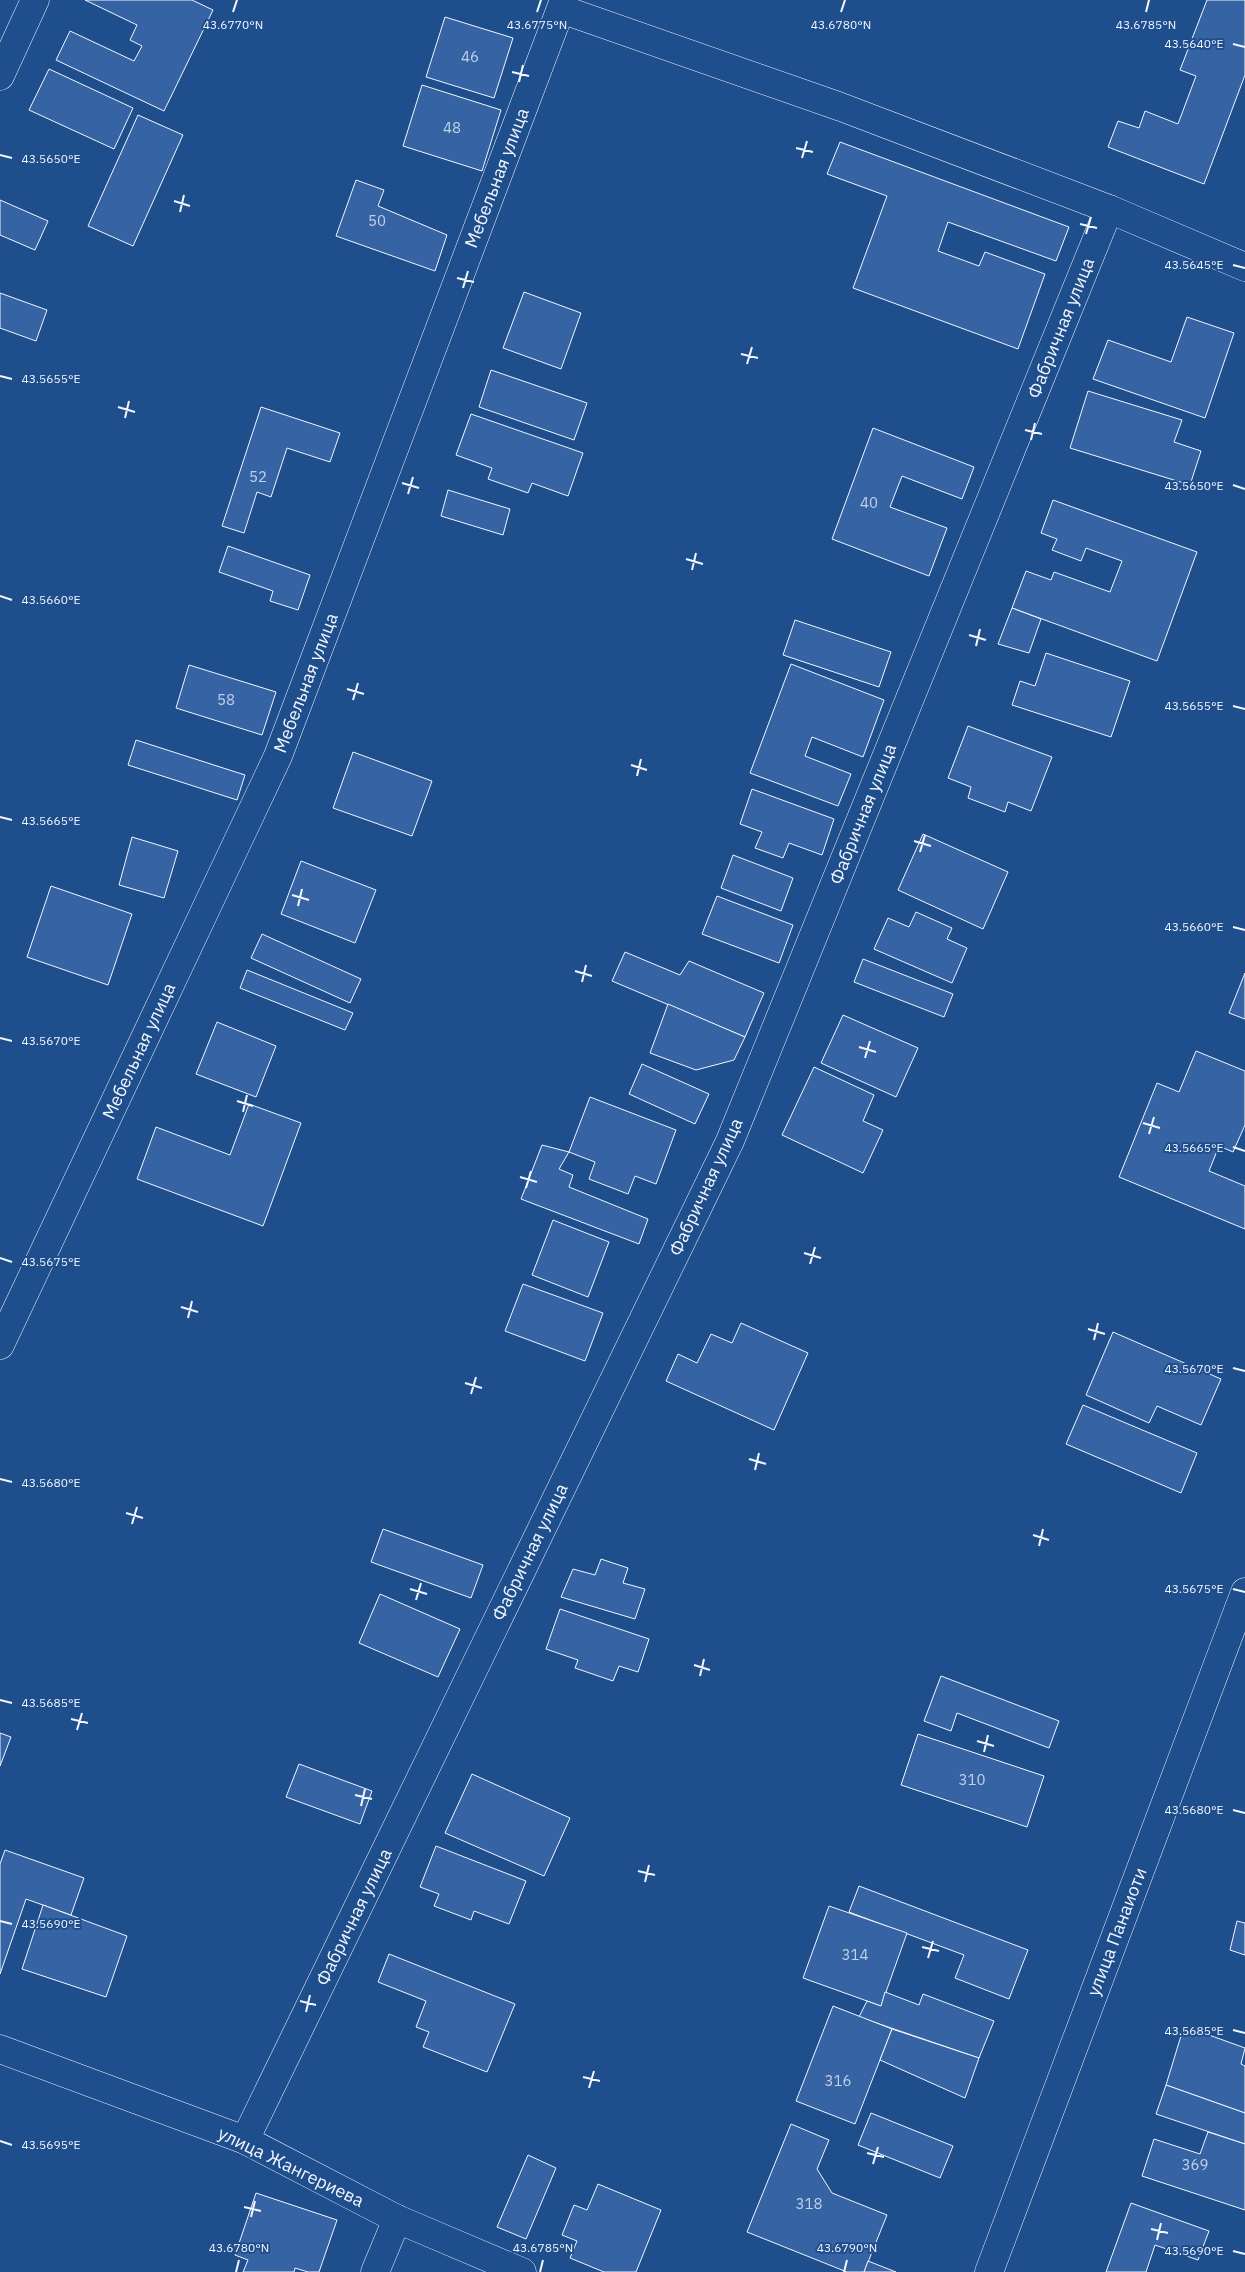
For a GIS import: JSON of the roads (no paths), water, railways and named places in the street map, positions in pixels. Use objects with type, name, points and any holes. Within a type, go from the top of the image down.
[{"type":"street","points":[[0,76],[35,0]]},
{"type":"street","points":[[563,4],[1109,209],[1245,267]]},
{"type":"street","name":"Мебельная улица","points":[[0,1345],[278,756],[563,4]]},
{"type":"street","name":"Фабричная улица","points":[[245,2140],[730,1141],[1109,209]]},
{"type":"street","name":"улица Панаиоти","points":[[989,2272],[1245,1592]]},
{"type":"street","name":"улица Жангериева","points":[[0,2049],[245,2140],[397,2219],[522,2272]]},
{"type":"street","points":[[375,2272],[397,2219]]}]
